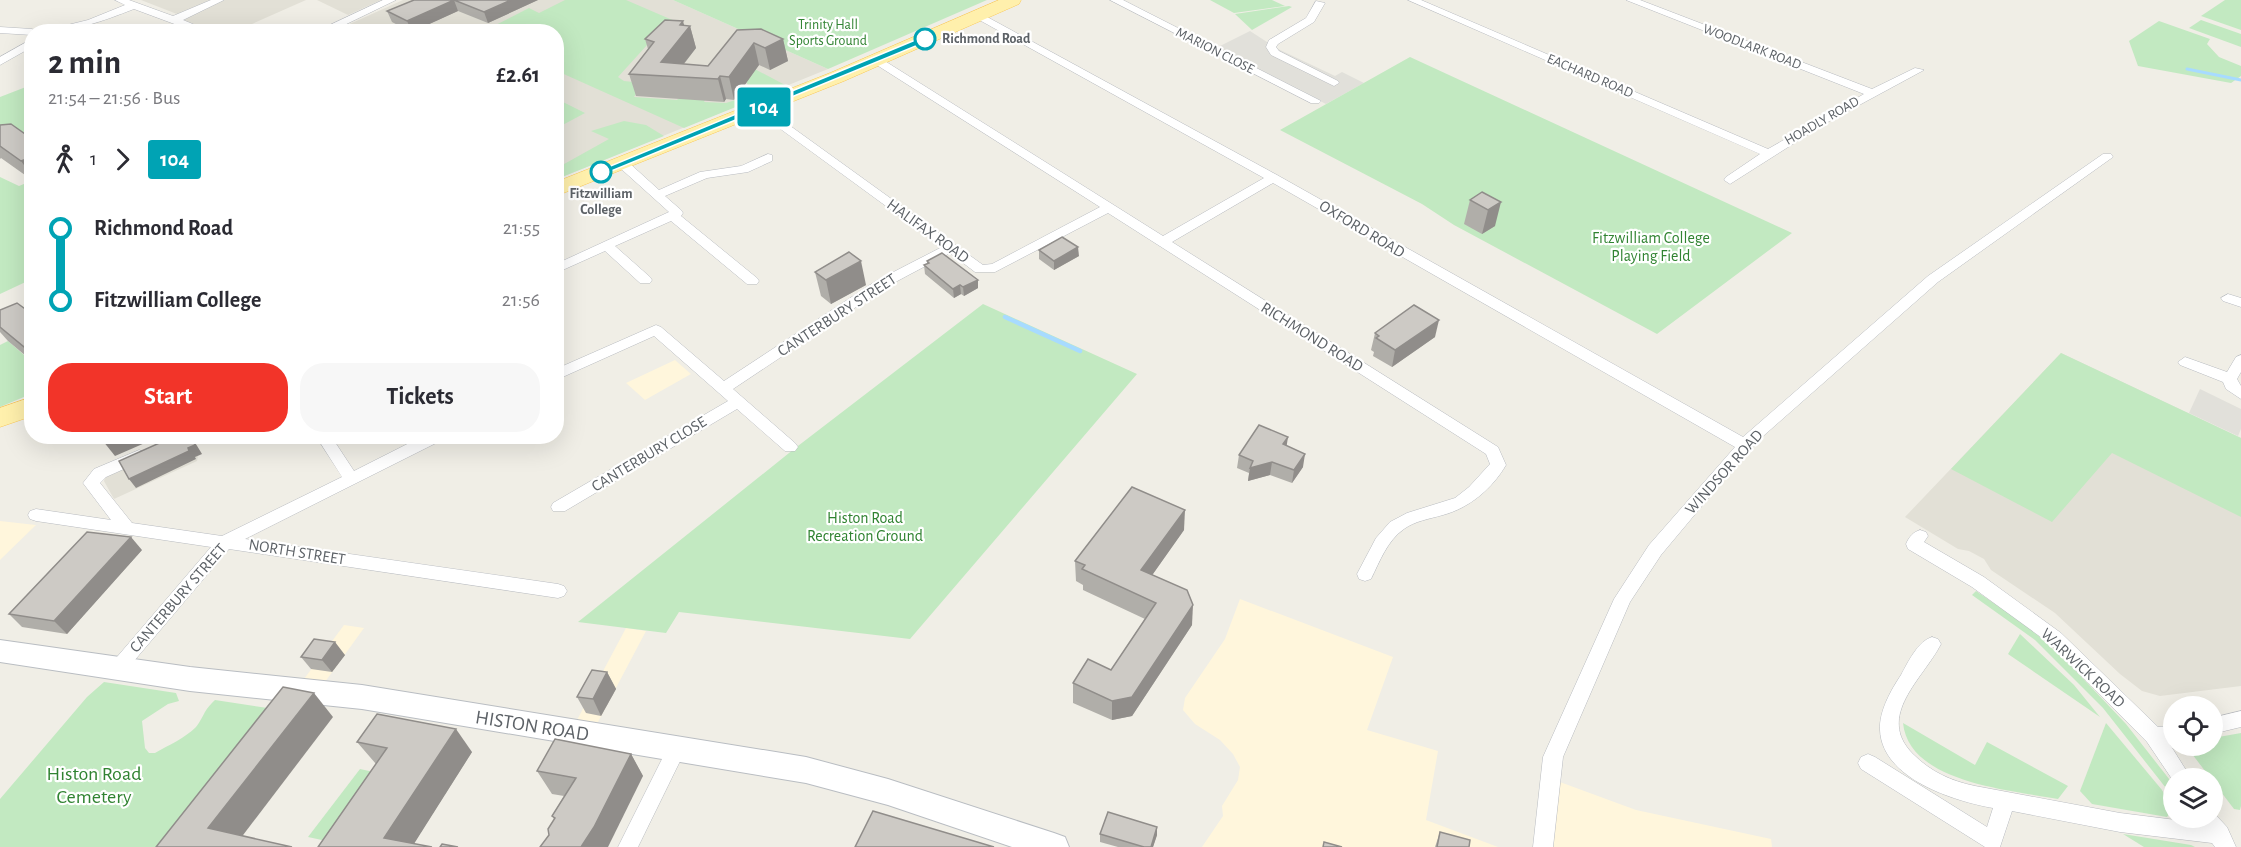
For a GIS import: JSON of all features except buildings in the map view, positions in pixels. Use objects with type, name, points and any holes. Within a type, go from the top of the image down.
[{"type":"main road","points":[[564,187],[760,109],[1013,0]]},
{"type":"main road","points":[[0,418],[24,409]]},
{"type":"main road","name":"HISTON ROAD","points":[[0,651],[227,684],[362,697],[806,770],[888,792],[1053,847]]},
{"type":"street","points":[[120,0],[184,24]]},
{"type":"street","points":[[173,20],[219,0]]},
{"type":"street","points":[[338,24],[391,0]]},
{"type":"street","name":"MARION CLOSE","points":[[1115,0],[1315,101]]},
{"type":"street","name":"EACHARD ROAD","points":[[1413,0],[1768,153]]},
{"type":"street","name":"WOODLARK ROAD","points":[[1631,0],[1872,93]]},
{"type":"street","points":[[1320,1],[1310,20],[1274,42],[1271,47],[1275,53],[1334,83]]},
{"type":"street","points":[[81,24],[135,5]]},
{"type":"street","name":"OXFORD ROAD","points":[[978,15],[1274,177],[1744,445]]},
{"type":"street","points":[[0,30],[24,32]]},
{"type":"street","points":[[0,62],[24,47]]},
{"type":"street","name":"RICHMOND ROAD","points":[[876,60],[1494,452],[1498,465],[1482,484],[1459,503],[1417,515],[1395,527],[1383,541],[1365,574]]},
{"type":"street","name":"HOADLY ROAD","points":[[1730,180],[1768,153],[1872,93],[1919,70]]},
{"type":"street","name":"HALIFAX ROAD","points":[[760,109],[980,269],[995,268],[1108,208]]},
{"type":"street","name":"WINDSOR ROAD","points":[[1543,847],[1553,757],[1623,599],[1655,550],[1744,445],[1933,279],[2107,157]]},
{"type":"street","points":[[659,194],[704,175],[744,169],[768,158]]},
{"type":"street","points":[[623,164],[659,194],[675,213],[752,281]]},
{"type":"street","points":[[1162,242],[1274,177]]},
{"type":"street","points":[[564,265],[675,213]]},
{"type":"street","points":[[607,246],[645,280]]},
{"type":"street","name":"CANTERBURY STREET","points":[[725,387],[881,284],[952,247]]},
{"type":"street","points":[[564,368],[656,330],[725,387],[790,447]]},
{"type":"street","points":[[2241,360],[2230,379],[2231,385],[2241,394]]},
{"type":"street","points":[[2185,362],[2230,379]]},
{"type":"street","name":"CANTERBURY CLOSE","points":[[559,507],[739,401]]},
{"type":"street","points":[[327,444],[352,480]]},
{"type":"street","name":"CANTERBURY STREET","points":[[117,669],[226,541],[422,444]]},
{"type":"street","points":[[128,529],[92,483],[100,473],[152,450]]},
{"type":"street","name":"NORTH STREET","points":[[36,515],[558,591]]},
{"type":"street","name":"WARWICK ROAD","points":[[1920,536],[1914,544],[1978,582],[2055,638],[2154,736],[2175,768]]},
{"type":"street","points":[[1932,644],[1892,708],[1889,733],[1900,752],[1931,780],[1972,794],[2005,801],[2223,841]]},
{"type":"street","points":[[2223,723],[2241,719]]},
{"type":"street","points":[[2154,736],[2163,735]]},
{"type":"street","points":[[628,847],[677,749]]},
{"type":"street","points":[[1868,763],[1993,841],[2005,801]]},
{"type":"street","points":[[2215,828],[2223,841]]},
{"type":"shaded area","points":[[141,0],[306,0],[252,24],[195,24],[185,22],[182,16]]},
{"type":"shaded area","points":[[317,0],[381,0],[348,15]]},
{"type":"shaded area","points":[[403,0],[673,0],[828,69],[564,176],[564,24],[350,24]]},
{"type":"shaded area","points":[[1250,31],[1278,49],[1335,76],[1342,72],[1364,83],[1326,104],[1216,48]]},
{"type":"shaded area","points":[[2061,353],[2241,438],[2241,686],[2160,696],[2142,691],[2120,674],[2055,613],[1991,570],[1984,559],[1969,551],[1958,549],[1905,517]]},
{"type":"shaded area","points":[[675,360],[691,374],[645,400],[626,383]]},
{"type":"shaded area","points":[[2200,389],[2241,409],[2241,429],[2238,436],[2189,413]]},
{"type":"shaded area","points":[[179,444],[196,444],[202,454],[198,456],[197,461],[114,499],[104,481],[105,477]]},
{"type":"shaded area","points":[[0,521],[36,525],[0,560]]},
{"type":"shaded area","points":[[1240,599],[1393,657],[1367,730],[1438,751],[1426,820],[1498,847],[1202,847],[1223,816],[1222,806],[1238,780],[1240,767],[1233,754],[1220,740],[1195,724],[1183,710],[1185,698],[1225,639]]},
{"type":"shaded area","points":[[344,625],[364,628],[325,682],[304,679]]},
{"type":"shaded area","points":[[626,628],[646,631],[598,722],[577,720]]},
{"type":"shaded area","points":[[1549,778],[1636,810],[1771,839],[1772,847],[1543,847]]},
{"type":"green space","points":[[565,0],[626,0],[684,25],[648,44],[618,77],[624,81],[643,83],[634,97],[677,100],[681,96],[709,93],[704,102],[726,103],[751,95],[747,83],[742,78],[749,66],[787,86],[684,128],[564,74],[564,24],[498,24],[529,8],[539,13]]},
{"type":"green space","name":"Trinity Hall Sports Ground","points":[[673,0],[987,0],[828,69]]},
{"type":"green space","points":[[1210,0],[1272,0],[1285,6],[1234,13]]},
{"type":"green space","points":[[2225,0],[2241,0],[2241,30],[2201,16]]},
{"type":"green space","points":[[1292,7],[1252,30],[1235,14]]},
{"type":"green space","points":[[2201,20],[2241,34],[2241,47],[2189,28]]},
{"type":"green space","points":[[2159,21],[2210,39],[2207,44],[2219,57],[2241,66],[2241,76],[2231,83],[2138,66],[2129,41]]},
{"type":"green space","name":"Fitzwilliam College Playing Field","points":[[1410,57],[1792,233],[1657,334],[1454,225],[1422,204],[1280,130]]},
{"type":"green space","points":[[24,88],[24,151],[0,149],[0,97]]},
{"type":"green space","points":[[564,102],[585,113],[564,124]]},
{"type":"green space","points":[[624,121],[646,125],[664,136],[564,176],[564,164],[609,139],[591,131]]},
{"type":"green space","points":[[0,177],[19,186],[24,184],[24,283],[0,294]]},
{"type":"green space","name":"Histon Road Recreation Ground","points":[[983,304],[1137,374],[910,639],[679,612],[666,633],[578,622],[794,449]]},
{"type":"green space","points":[[8,341],[24,355],[24,397],[0,407],[0,345]]},
{"type":"green space","points":[[2061,353],[2241,438],[2241,517],[2112,453],[2052,522],[1951,469]]},
{"type":"green space","points":[[1976,591],[2029,627],[2075,670],[2126,724],[2163,771],[2163,784],[2103,708],[2035,640],[1972,595]]},
{"type":"green space","points":[[2020,634],[2074,685],[2100,717],[2008,654]]},
{"type":"green space","name":"Histon Road Cemetery","points":[[104,682],[176,693],[179,701],[168,704],[142,721],[145,748],[149,753],[155,753],[192,731],[215,700],[288,711],[180,847],[0,847],[0,799],[87,697]]},
{"type":"green space","points":[[1903,723],[1975,765],[1987,742],[2068,786],[2058,799],[1990,787],[1965,780],[1942,771],[1923,759],[1909,743]]},
{"type":"green space","points":[[2106,723],[2162,790],[2163,816],[2092,804],[2080,791]]},
{"type":"green space","points":[[2241,733],[2240,810],[2234,809],[2223,795],[2223,768],[2203,768],[2194,756],[2223,756],[2223,736]]},
{"type":"green space","points":[[360,769],[401,778],[354,847],[308,837]]},
{"type":"green space","points":[[2123,834],[2191,845],[2195,847],[2144,847]]},
{"type":"waterway","points":[[2187,69],[2241,80]]},
{"type":"waterway","points":[[1005,317],[1080,351]]},
{"type":"bus line","name":"104","points":[[601,172],[760,109],[925,39]]},
{"type":"place","name":"Richmond Road","points":[[925,39]]},
{"type":"place","name":"Fitzwilliam College","points":[[601,172]]}]
